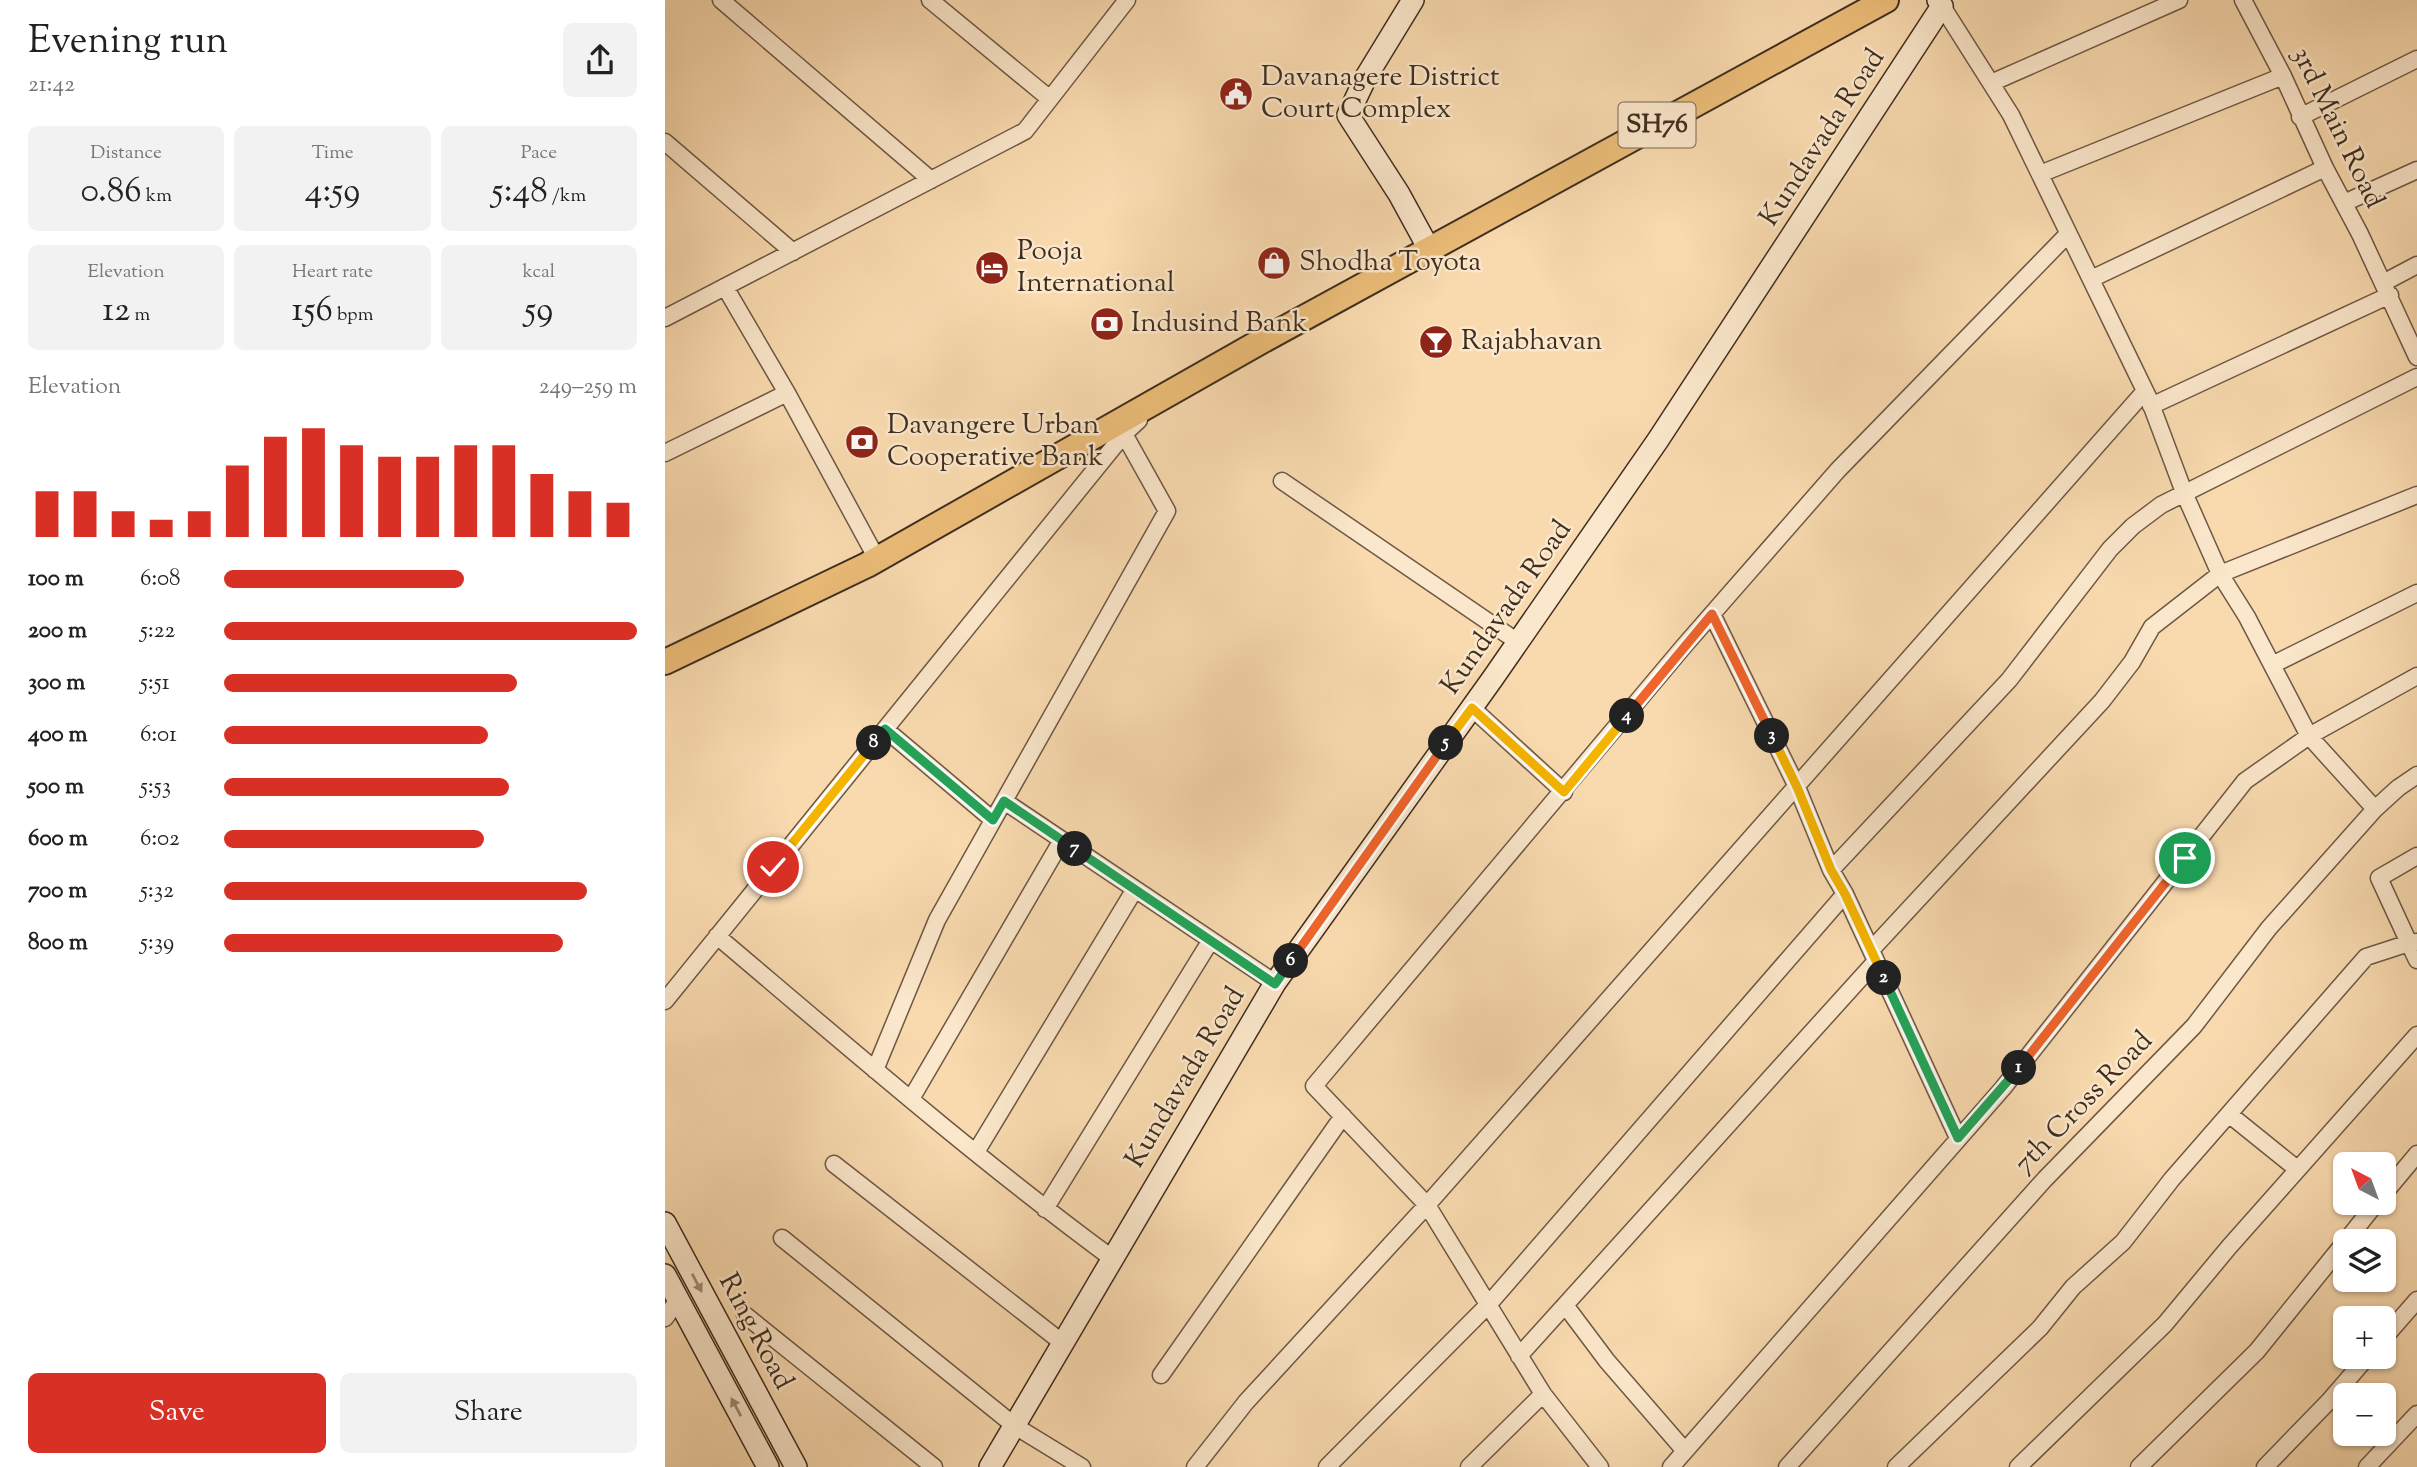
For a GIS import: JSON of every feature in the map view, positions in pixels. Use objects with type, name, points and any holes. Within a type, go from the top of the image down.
[{"type":"main road","name":"SH76","points":[[665,662],[877,559],[1429,249],[1886,0]]},
{"type":"street","points":[[721,0],[931,180]]},
{"type":"street","points":[[930,0],[1050,99]]},
{"type":"street","points":[[1413,0],[1366,76],[1348,115],[1399,194],[1429,249]]},
{"type":"street","points":[[1991,83],[2179,0]]},
{"type":"street","name":"3rd Main Road","points":[[2243,0],[2283,76],[2300,117],[2417,357]]},
{"type":"street","points":[[665,318],[1025,131],[1121,2]]},
{"type":"street","points":[[1940,3],[2011,115],[2040,174],[2148,398],[2185,495],[2220,574],[2247,618],[2309,736],[2375,809]]},
{"type":"street","name":"Kundavada Road","points":[[990,1467],[1275,984],[1472,708],[1658,440],[1940,3]]},
{"type":"street","points":[[2300,117],[2417,59]]},
{"type":"street","points":[[2040,174],[2283,76]]},
{"type":"street","points":[[665,142],[793,252]]},
{"type":"street","points":[[2091,279],[2325,168]]},
{"type":"street","points":[[2344,203],[2417,170]]},
{"type":"street","points":[[1600,1467],[1543,1395],[1427,1205],[1314,1086],[1712,614],[1838,471],[2069,234]]},
{"type":"street","points":[[1195,1467],[1246,1402],[1427,1205],[1797,787],[2148,398],[2386,289],[2417,265]]},
{"type":"street","points":[[725,287],[787,393],[877,559]]},
{"type":"street","points":[[1831,870],[2009,680],[2110,549],[2133,526],[2161,505],[2417,377]]},
{"type":"street","points":[[665,453],[787,393]]},
{"type":"street","points":[[665,1001],[1124,434],[1163,397]]},
{"type":"street","points":[[875,1070],[937,920],[1167,512],[1124,434]]},
{"type":"street","points":[[1282,481],[1518,642]]},
{"type":"street","points":[[1519,1356],[2102,701],[2132,662],[2152,627],[2220,574],[2417,495]]},
{"type":"street","points":[[2271,665],[2417,593]]},
{"type":"street","points":[[1712,614],[1797,787],[1831,870],[1874,955],[1958,1138]]},
{"type":"street","points":[[1671,1467],[2003,1088],[2245,781],[2309,736],[2417,677]]},
{"type":"street","points":[[1472,708],[1564,792]]},
{"type":"street","points":[[885,729],[993,820]]},
{"type":"street","name":"7th Cross Road","points":[[1787,1467],[2045,1179],[2194,1026],[2269,928],[2375,809],[2417,775]]},
{"type":"street","points":[[1004,801],[1275,984]]},
{"type":"street","points":[[911,1099],[1062,840]]},
{"type":"street","points":[[2417,856],[2379,878],[2413,943],[2417,960]]},
{"type":"street","points":[[976,1152],[1135,889]]},
{"type":"street","points":[[1327,1467],[1489,1305],[1845,894]]},
{"type":"street","points":[[717,936],[1045,1209],[1113,1259]]},
{"type":"street","points":[[1045,1209],[1211,940]]},
{"type":"street","points":[[1896,1467],[2039,1328],[2073,1287],[2123,1242],[2172,1180],[2367,957],[2413,943]]},
{"type":"street","points":[[2018,1467],[2165,1324],[2297,1169],[2417,1035]]},
{"type":"street","points":[[2230,1115],[2297,1169]]},
{"type":"street","points":[[1161,1375],[1343,1116]]},
{"type":"street","points":[[2396,1179],[2417,1154]]},
{"type":"street","points":[[834,1164],[1064,1344]]},
{"type":"street","points":[[2355,1229],[2366,1215]]},
{"type":"street","name":"Ring Road","points":[[665,1223],[796,1467]]},
{"type":"street","points":[[782,1238],[1015,1426],[1081,1467]]},
{"type":"street","points":[[2139,1467],[2257,1351],[2333,1256]]},
{"type":"street","name":"Ring Road","points":[[665,1275],[768,1467]]},
{"type":"street","points":[[665,1318],[678,1300]]},
{"type":"street","points":[[2396,1324],[2417,1300]]},
{"type":"street","points":[[1565,1305],[1608,1361],[1685,1451]]},
{"type":"street","points":[[745,1315],[934,1467]]},
{"type":"street","points":[[2265,1467],[2357,1369]]},
{"type":"street","points":[[1469,1467],[1543,1395]]},
{"type":"street","points":[[2367,1467],[2417,1414]]},
{"type":"place","name":"Davanagere District Court Complex","points":[[1236,94]]},
{"type":"place","name":"Shodha Toyota","points":[[1274,263]]},
{"type":"place","name":"Pooja International","points":[[992,268]]},
{"type":"place","name":"Indusind Bank","points":[[1107,324]]},
{"type":"place","name":"Rajabhavan","points":[[1436,342]]},
{"type":"place","name":"Davangere Urban Cooperative Bank","points":[[862,442]]},
{"type":"route","points":[[773,867],[885,729],[993,820],[1004,801],[1275,984],[1472,708],[1564,792],[1712,614],[1797,787],[1831,870],[1845,894],[1958,1138],[2003,1088],[2185,858]]}]
